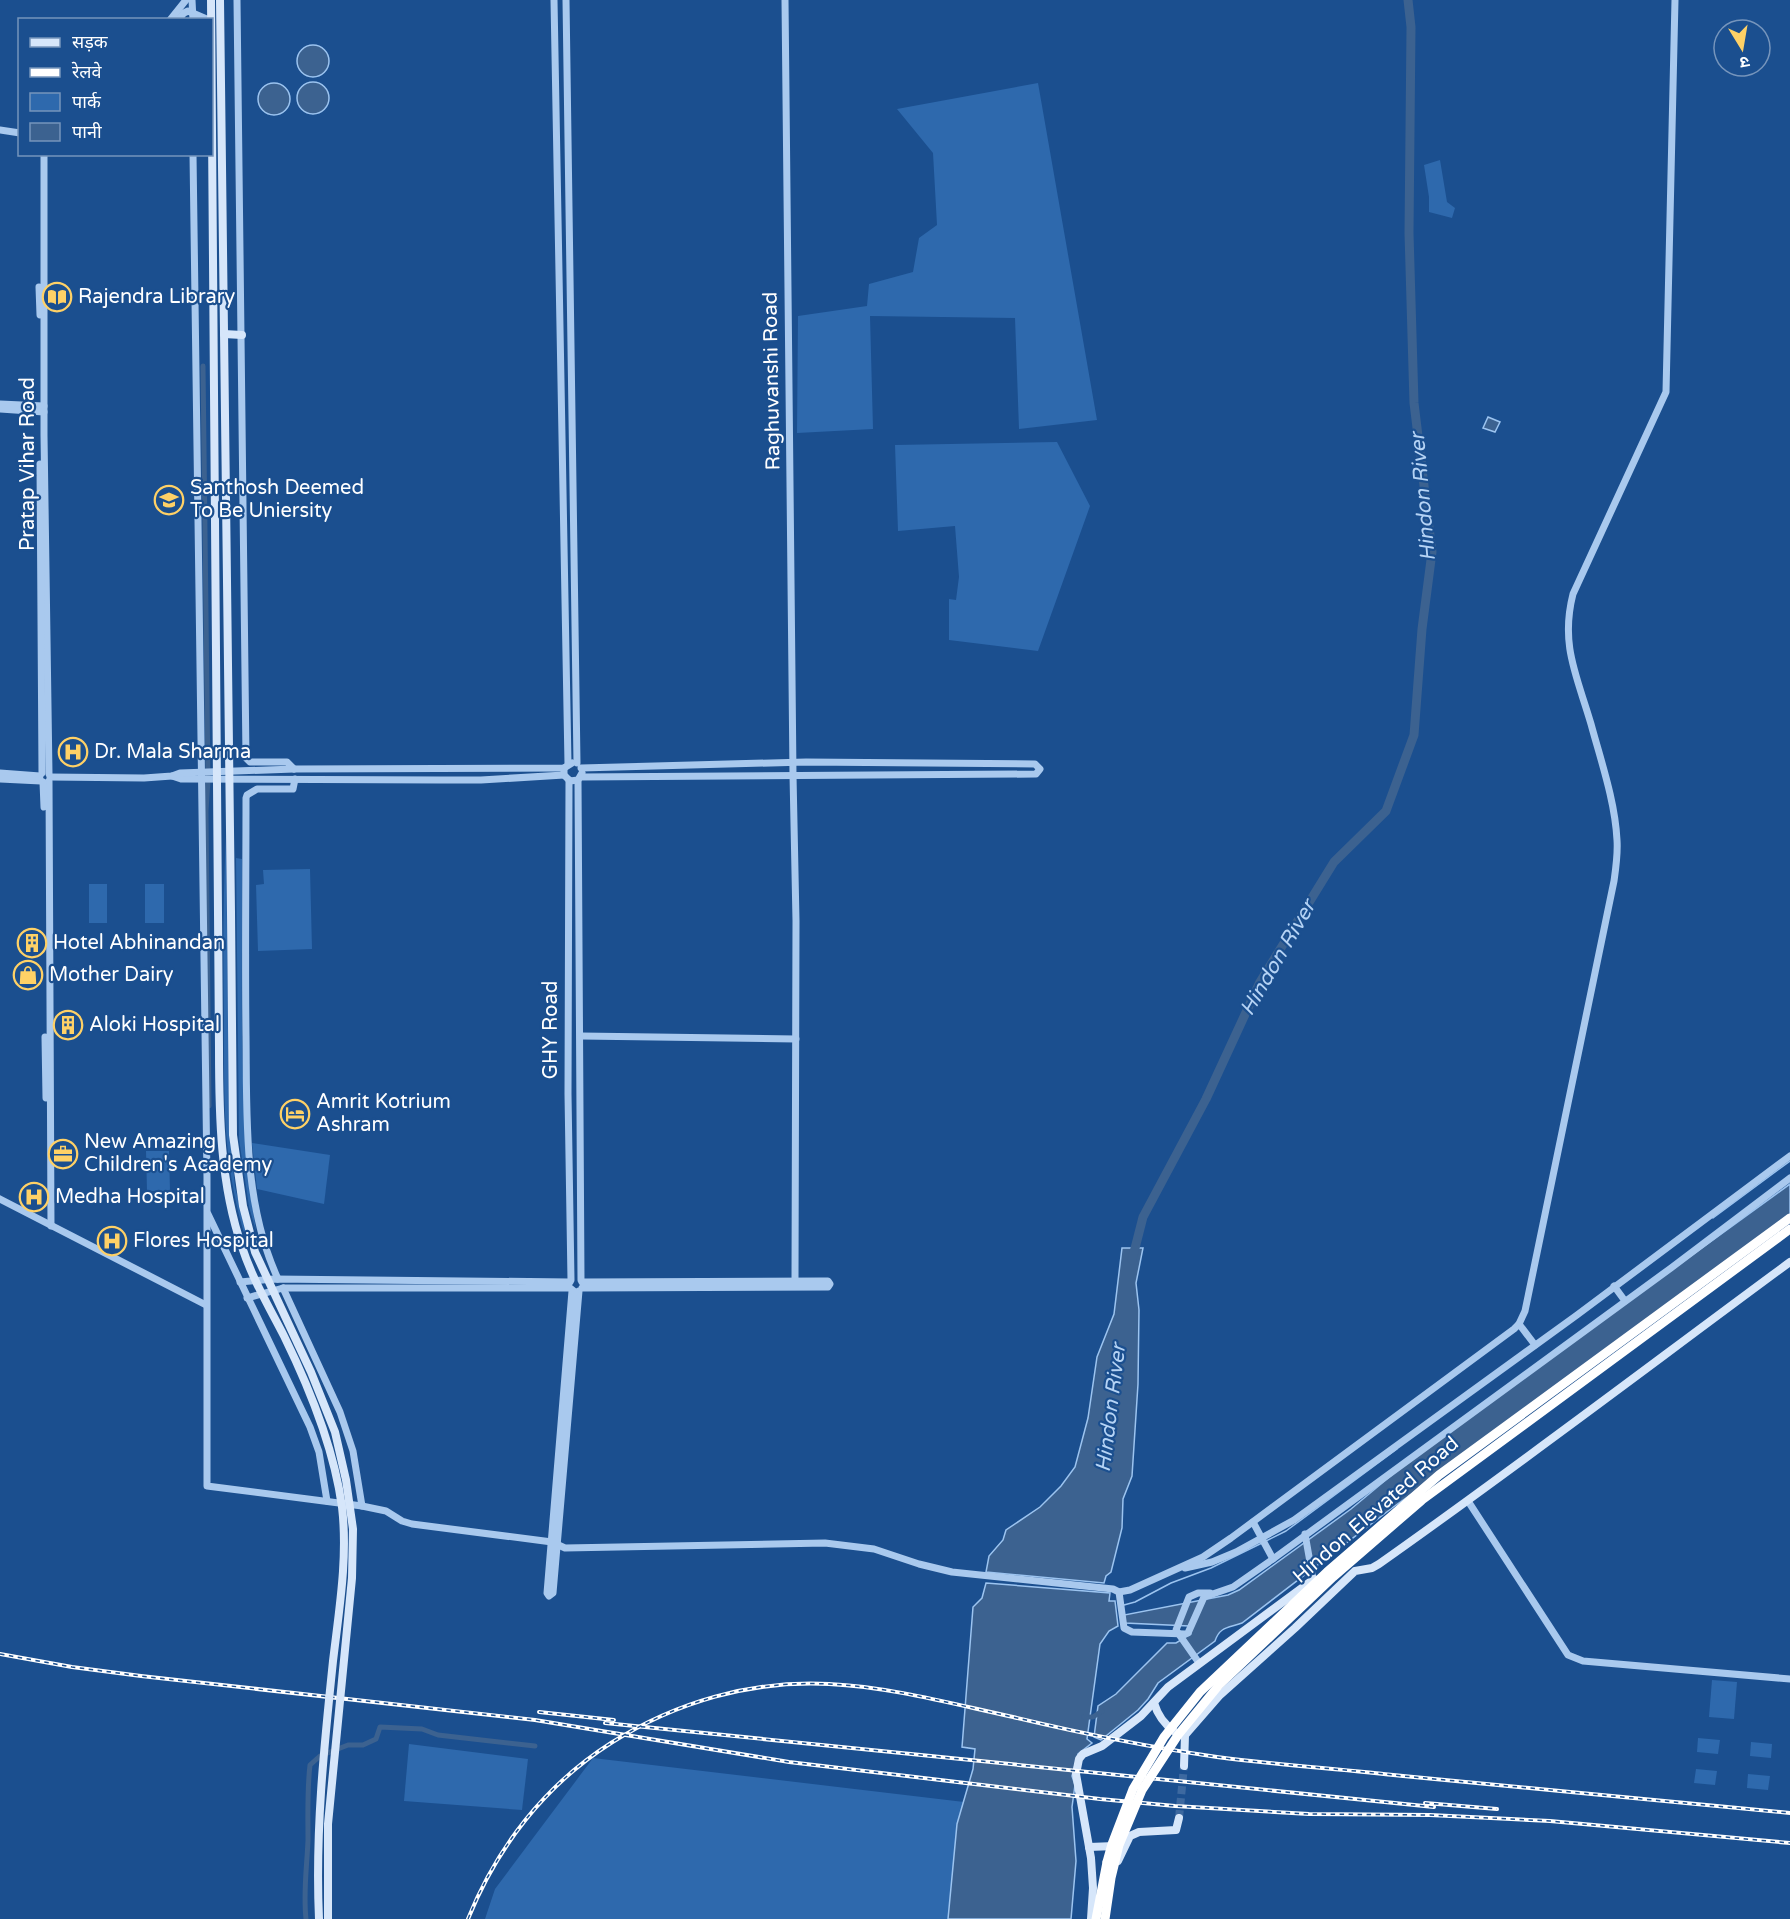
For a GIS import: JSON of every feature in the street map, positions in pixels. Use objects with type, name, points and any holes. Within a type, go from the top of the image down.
[{"type":"highway","name":"Hindon Elevated Road","points":[[1096,1919],[1112,1844],[1132,1790],[1164,1737],[1200,1692],[1327,1572],[1439,1475],[1790,1218]]},
{"type":"highway","name":"Hindon Elevated Road","points":[[1107,1919],[1119,1845],[1142,1791],[1178,1735],[1219,1685],[1333,1577],[1422,1500],[1790,1229]]},
{"type":"main road","points":[[211,0],[211,18]]},
{"type":"main road","points":[[220,0],[233,1135],[243,1206],[255,1252],[311,1372],[336,1432],[353,1529],[352,1578],[328,1824],[328,1919]]},
{"type":"main road","points":[[211,156],[209,776],[218,913],[219,1099],[222,1147],[234,1218],[242,1249],[305,1381],[337,1479],[342,1509],[342,1578],[321,1794],[319,1919]]},
{"type":"main road","points":[[224,334],[242,335]]},
{"type":"main road","points":[[1184,1766],[1185,1735],[1219,1696],[1355,1571],[1372,1568],[1379,1564],[1790,1264]]},
{"type":"main road","points":[[1091,1919],[1093,1888],[1089,1847],[1076,1774],[1077,1762],[1083,1754],[1102,1746],[1141,1716],[1168,1687],[1198,1661],[1271,1612],[1333,1562],[1348,1566],[1355,1571]]},
{"type":"main road","points":[[1271,1612],[1290,1633]]},
{"type":"main road","points":[[1154,1702],[1165,1724],[1175,1732],[1185,1735]]},
{"type":"main road","points":[[1107,1919],[1117,1867],[1130,1836],[1139,1832],[1176,1830],[1179,1818]]},
{"type":"main road","points":[[1089,1847],[1125,1846]]},
{"type":"street","points":[[172,18],[186,0]]},
{"type":"street","points":[[180,18],[185,12],[193,15],[192,0]]},
{"type":"street","points":[[237,0],[246,758],[250,762],[286,762],[294,769]]},
{"type":"street","name":"GHY Road","points":[[554,0],[566,772],[568,1094],[576,1285]]},
{"type":"street","name":"GHY Road","points":[[566,0],[580,779],[580,1036],[576,1285]]},
{"type":"street","name":"Raghuvanshi Road","points":[[785,0],[796,1039],[795,1281]]},
{"type":"street","points":[[1119,1595],[1212,1551],[1519,1324],[1527,1300],[1616,865],[1617,839],[1611,797],[1570,657],[1567,624],[1573,594],[1666,392],[1674,0]]},
{"type":"street","points":[[0,130],[18,133]]},
{"type":"street","name":"Pratap Vihar Road","points":[[42,156],[49,1225]]},
{"type":"street","points":[[194,156],[209,776],[207,1486],[362,1506],[386,1511],[412,1524],[554,1543],[562,1548],[570,1549],[825,1543],[874,1549],[952,1572],[1105,1588],[1119,1595]]},
{"type":"street","points":[[0,404],[42,409]]},
{"type":"street","points":[[0,409],[42,409]]},
{"type":"street","points":[[0,779],[144,778],[172,776],[180,773],[209,776],[294,769],[566,772],[580,779],[1036,774],[1040,769],[1035,764],[793,762],[579,766],[566,772],[481,780],[295,779],[230,775]]},
{"type":"street","points":[[345,769],[345,779]]},
{"type":"street","points":[[0,774],[45,778]]},
{"type":"street","points":[[278,1279],[262,1239],[254,1202],[249,1161],[246,1023],[246,798],[258,789],[293,789],[295,779]]},
{"type":"street","points":[[580,1036],[796,1039]]},
{"type":"street","points":[[1178,1568],[1212,1562],[1262,1539],[1303,1514],[1615,1287],[1790,1156]]},
{"type":"street","points":[[1119,1595],[1124,1628],[1131,1632],[1177,1632],[1182,1635],[1188,1633],[1201,1599],[1233,1587],[1272,1556],[1306,1537],[1623,1298],[1790,1178]]},
{"type":"street","points":[[0,1199],[206,1305]]},
{"type":"street","points":[[206,1210],[310,1427],[319,1452],[327,1501]]},
{"type":"street","points":[[240,1282],[278,1279],[576,1285],[828,1287],[830,1284],[827,1281],[795,1281],[576,1285],[283,1288],[247,1298]]},
{"type":"street","points":[[554,1543],[553,1593],[549,1596],[547,1593],[554,1543],[576,1285]]},
{"type":"street","points":[[1615,1287],[1623,1298]]},
{"type":"street","points":[[283,1288],[340,1412],[353,1451],[362,1506]]},
{"type":"street","points":[[1519,1324],[1535,1345]]},
{"type":"street","points":[[1468,1501],[1537,1608],[1574,1659],[1790,1679]]},
{"type":"street","points":[[1253,1522],[1272,1556]]},
{"type":"street","points":[[1306,1537],[1313,1577]]},
{"type":"street","points":[[1177,1632],[1188,1599],[1198,1593],[1213,1593]]},
{"type":"street","points":[[1177,1632],[1198,1661]]},
{"type":"green space","points":[[1038,83],[1097,420],[1019,429],[1015,318],[870,316],[873,429],[797,433],[798,316],[867,306],[869,284],[913,272],[919,238],[937,225],[933,153],[897,109]]},
{"type":"green space","points":[[1440,160],[1447,202],[1455,208],[1452,218],[1429,212],[1424,165]]},
{"type":"green space","points":[[1057,442],[1090,506],[1038,651],[949,640],[949,599],[956,600],[959,577],[955,526],[898,531],[895,445]]},
{"type":"green space","points":[[226,836],[229,1126],[235,1187],[248,1238],[246,1239],[232,1184],[226,1130],[224,882]]},
{"type":"green space","points":[[236,858],[242,859],[243,1092],[256,1231],[249,1207],[239,1139]]},
{"type":"green space","points":[[310,869],[312,949],[258,951],[256,885],[264,884],[263,870]]},
{"type":"green space","points":[[89,884],[107,884],[107,923],[89,923]]},
{"type":"green space","points":[[145,884],[164,884],[164,923],[145,923]]},
{"type":"green space","points":[[252,1143],[330,1155],[324,1204],[257,1189]]},
{"type":"green space","points":[[146,1151],[169,1151],[170,1191],[147,1191]]},
{"type":"green space","points":[[1712,1680],[1737,1682],[1734,1719],[1709,1717]]},
{"type":"green space","points":[[1698,1738],[1720,1740],[1718,1754],[1697,1752]]},
{"type":"green space","points":[[1751,1742],[1772,1744],[1771,1758],[1750,1756]]},
{"type":"green space","points":[[409,1744],[528,1759],[522,1810],[404,1801]]},
{"type":"green space","points":[[593,1758],[964,1802],[951,1919],[485,1919],[495,1889]]},
{"type":"green space","points":[[1696,1769],[1717,1771],[1715,1785],[1694,1783]]},
{"type":"green space","points":[[1748,1774],[1770,1776],[1768,1790],[1747,1788]]},
{"type":"water","points":[[313,45],[324,50],[329,61],[324,72],[313,77],[302,72],[297,61],[302,50]]},
{"type":"water","points":[[313,82],[324,87],[329,98],[324,109],[313,114],[302,109],[297,98],[302,87]]},
{"type":"water","points":[[274,83],[285,88],[290,99],[285,110],[274,115],[263,110],[258,99],[263,88]]},
{"type":"water","points":[[1488,417],[1500,422],[1495,432],[1483,428]]},
{"type":"water","points":[[1790,1184],[1790,1219],[1653,1321],[1392,1508],[1242,1623],[1222,1630],[1215,1641],[1158,1683],[1138,1710],[1101,1740],[1094,1737],[1098,1706],[1116,1694],[1167,1643],[1176,1643],[1191,1634],[1189,1626],[1125,1623],[1124,1615],[1228,1595],[1239,1590],[1351,1509],[1411,1459]]},
{"type":"water","points":[[1122,1248],[1143,1248],[1136,1283],[1139,1310],[1138,1384],[1132,1476],[1123,1499],[1122,1528],[1111,1572],[1106,1576],[1104,1583],[986,1572],[989,1556],[1003,1540],[1006,1530],[1040,1507],[1061,1486],[1075,1467],[1088,1418],[1097,1357],[1114,1314]]},
{"type":"water","points":[[986,1583],[1110,1593],[1109,1601],[1115,1601],[1118,1626],[1109,1631],[1100,1644],[1087,1739],[1092,1743],[1078,1754],[1072,1776],[1075,1785],[1072,1807],[1076,1861],[1071,1919],[948,1919],[957,1824],[973,1769],[975,1749],[962,1747],[973,1607],[982,1598]]},
{"type":"waterway","name":"Hindon River","points":[[1132,1260],[1143,1217],[1206,1099],[1260,982],[1334,862],[1386,811],[1414,735],[1422,629],[1432,552],[1414,403],[1409,233],[1411,27],[1408,0]]},
{"type":"waterway","points":[[203,366],[209,1106]]},
{"type":"waterway","points":[[1713,1218],[1790,1161]]},
{"type":"waterway","points":[[1266,1541],[1286,1531],[1397,1449]]},
{"type":"waterway","points":[[1124,1605],[1135,1602],[1171,1583],[1211,1568],[1262,1543]]},
{"type":"waterway","points":[[1084,1717],[1093,1717],[1102,1711]]},
{"type":"waterway","points":[[306,1919],[309,1774],[310,1765],[320,1756],[348,1745],[363,1745],[376,1739],[380,1727],[422,1729],[438,1735],[535,1746]]},
{"type":"tunnel","points":[[1179,1818],[1184,1766]]},
{"type":"railway","points":[[0,1654],[141,1676],[535,1720],[789,1762],[1100,1799],[1309,1814],[1430,1815],[1550,1821],[1790,1843]]},
{"type":"railway","points":[[468,1919],[493,1867],[526,1820],[544,1798],[587,1760],[636,1729],[688,1705],[743,1690],[771,1686],[829,1684],[875,1689],[922,1697],[1064,1729],[1217,1757],[1790,1813]]},
{"type":"railway","points":[[539,1712],[614,1720]]},
{"type":"railway","points":[[605,1723],[1434,1807]]},
{"type":"railway","points":[[1425,1803],[1497,1809]]},
{"type":"place","name":"Rajendra Library","points":[[57,297]]},
{"type":"place","name":"Santhosh Deemed To Be Uniersity","points":[[169,500]]},
{"type":"place","name":"Dr. Mala Sharma","points":[[73,752]]},
{"type":"place","name":"Hotel Abhinandan","points":[[32,943]]},
{"type":"place","name":"Mother Dairy","points":[[28,975]]},
{"type":"place","name":"Aloki Hospital","points":[[68,1025]]},
{"type":"place","name":"Amrit Kotrium Ashram","points":[[295,1114]]},
{"type":"place","name":"New Amazing Children's Academy","points":[[63,1154]]},
{"type":"place","name":"Medha Hospital","points":[[34,1197]]},
{"type":"place","name":"Flores Hospital","points":[[112,1241]]}]
